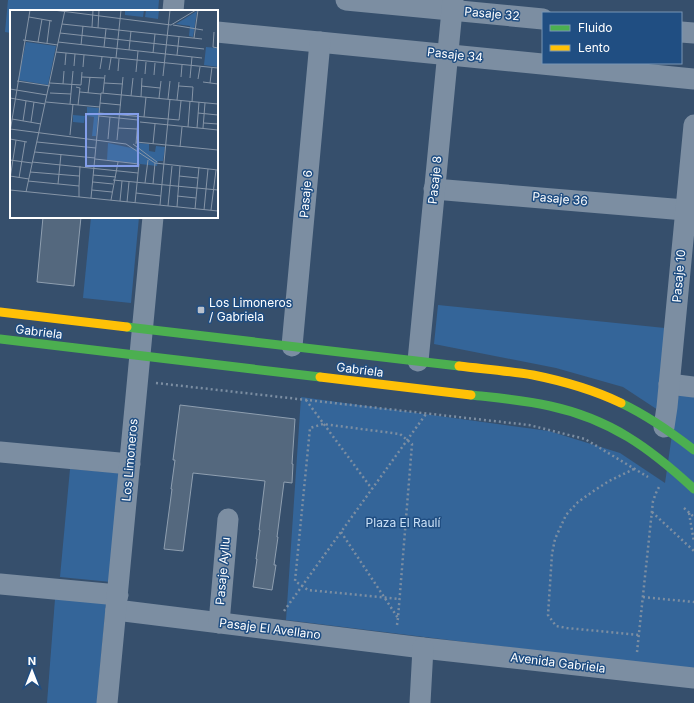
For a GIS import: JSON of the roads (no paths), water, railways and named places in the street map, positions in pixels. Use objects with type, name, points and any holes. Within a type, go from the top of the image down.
[{"type":"street","points":[[173,10],[174,0]]},
{"type":"street","name":"Pasaje 32","points":[[346,0],[453,5],[542,19]]},
{"type":"street","name":"Pasaje 8","points":[[418,361],[453,5]]},
{"type":"street","name":"Pasaje 34","points":[[218,32],[542,64]]},
{"type":"street","points":[[682,32],[694,33]]},
{"type":"street","name":"Pasaje 6","points":[[292,346],[320,42]]},
{"type":"street","name":"Pasaje 34","points":[[546,64],[694,79]]},
{"type":"street","name":"Pasaje 10","points":[[664,427],[694,125]]},
{"type":"street","name":"Pasaje 36","points":[[434,189],[685,210]]},
{"type":"street","name":"Los Limoneros","points":[[107,703],[153,218]]},
{"type":"street","name":"Gabriela","points":[[0,312],[532,375],[577,386],[605,396],[643,414],[664,427],[694,450]]},
{"type":"street","name":"Gabriela","points":[[0,339],[537,403],[582,415],[621,433],[640,444],[657,457],[694,489]]},
{"type":"street","points":[[669,384],[694,387]]},
{"type":"street","points":[[0,452],[130,464]]},
{"type":"street","name":"Pasaje Ayllu","points":[[218,623],[228,519]]},
{"type":"street","name":"Pasaje El Avellano","points":[[0,584],[117,602],[218,623],[423,648]]},
{"type":"street","points":[[420,703],[423,648]]},
{"type":"street","name":"Avenida Gabriela","points":[[423,648],[694,678]]},
{"type":"place","name":"Los Limoneros / Gabriela","points":[[201,310]]},
{"type":"park label","name":"Plaza El Raulí","points":[[403,523]]}]
